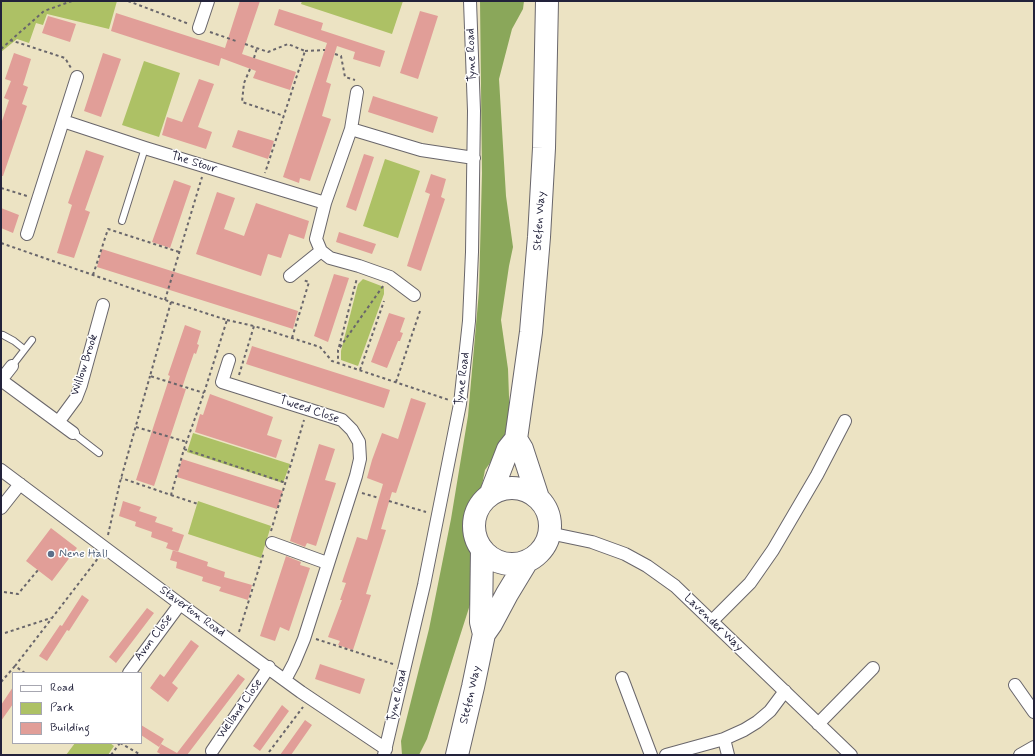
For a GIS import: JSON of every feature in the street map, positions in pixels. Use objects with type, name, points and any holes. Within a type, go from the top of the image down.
[{"type":"highway","name":"Stefen Way","points":[[492,493],[508,449],[516,439],[531,332],[539,237],[545,134],[547,1]]},
{"type":"highway","points":[[516,439],[522,449],[538,498]]},
{"type":"highway","points":[[503,488],[516,488],[528,491],[538,498],[546,508],[550,520],[549,533],[545,544],[538,554],[527,561],[515,564],[503,563],[491,558],[482,549],[476,538],[474,526],[476,513],[482,502],[492,493],[503,488]]},
{"type":"highway","name":"Stefen Way","points":[[482,549],[481,622],[484,634]]},
{"type":"highway","name":"Stefen Way","points":[[457,755],[474,688],[484,634],[527,561]]},
{"type":"street","points":[[199,28],[208,1]]},
{"type":"street","name":"Tyne Road","points":[[385,752],[439,516],[460,404],[469,321],[472,252],[474,111],[470,1]]},
{"type":"street","points":[[27,234],[77,77]]},
{"type":"street","points":[[357,92],[351,129],[325,203],[316,239],[321,251],[330,258],[390,277],[414,295]]},
{"type":"street","name":"The Stour","points":[[63,121],[144,148],[325,203]]},
{"type":"street","points":[[351,129],[421,150],[474,158]]},
{"type":"street","points":[[290,276],[321,251]]},
{"type":"street","name":"Willow Brook","points":[[59,421],[76,398],[81,385],[103,305]]},
{"type":"street","name":"Tweed Close","points":[[229,360],[222,382],[342,420],[352,430],[359,442],[360,459],[352,490],[327,563],[305,636],[285,680]]},
{"type":"street","points":[[12,366],[1,380],[59,421],[73,433]]},
{"type":"street","points":[[712,621],[750,583],[773,550],[817,475],[845,421]]},
{"type":"street","name":"Staverton Road","points":[[1,470],[180,604],[385,752]]},
{"type":"street","points":[[1,508],[20,484]]},
{"type":"street","name":"Lavender Way","points":[[549,533],[592,542],[625,554],[647,566],[675,586],[851,755]]},
{"type":"street","points":[[270,542],[327,563]]},
{"type":"street","name":"Avon Close","points":[[130,672],[180,604]]},
{"type":"street","name":"Welland Close","points":[[212,751],[269,668]]},
{"type":"street","points":[[818,724],[873,668]]},
{"type":"street","points":[[622,678],[651,755]]},
{"type":"street","points":[[1015,685],[1034,712]]},
{"type":"street","points":[[666,755],[724,739],[757,722],[770,711],[784,691]]},
{"type":"street","points":[[724,739],[728,755]]},
{"type":"street","points":[[1020,755],[1034,747]]},
{"type":"lane","points":[[122,220],[144,148]]},
{"type":"lane","points":[[3,335],[24,349]]},
{"type":"lane","points":[[12,366],[32,340]]},
{"type":"lane","points":[[73,433],[98,452]]},
{"type":"path","points":[[1,49],[44,12],[72,1]]},
{"type":"path","points":[[128,1],[236,41]]},
{"type":"path","points":[[10,40],[65,58],[77,77]]},
{"type":"path","points":[[246,44],[268,52],[288,44],[306,51],[325,50]]},
{"type":"path","points":[[254,58],[257,48]]},
{"type":"path","points":[[262,184],[306,51]]},
{"type":"path","points":[[334,54],[341,56],[345,77],[361,82],[357,92]]},
{"type":"path","points":[[250,68],[244,83],[242,102],[284,116]]},
{"type":"path","points":[[165,300],[206,166]]},
{"type":"path","points":[[1,188],[38,199]]},
{"type":"path","points":[[93,275],[108,229],[180,252]]},
{"type":"path","points":[[1,243],[171,302],[320,347],[332,361],[460,404]]},
{"type":"path","points":[[338,363],[338,350],[358,275],[359,266]]},
{"type":"path","points":[[290,276],[309,282],[292,338]]},
{"type":"path","points":[[338,350],[390,277]]},
{"type":"path","points":[[360,370],[384,301]]},
{"type":"path","points":[[1,682],[106,548],[121,478],[171,302]]},
{"type":"path","points":[[396,382],[420,311]]},
{"type":"path","points":[[171,495],[186,442],[204,393],[227,320]]},
{"type":"path","points":[[236,386],[254,326]]},
{"type":"path","points":[[150,376],[204,393]]},
{"type":"path","points":[[236,644],[270,542],[307,408]]},
{"type":"path","points":[[136,427],[186,442]]},
{"type":"path","points":[[184,449],[286,483]]},
{"type":"path","points":[[121,478],[198,504]]},
{"type":"path","points":[[352,490],[379,498]]},
{"type":"path","points":[[389,501],[439,516]]},
{"type":"path","points":[[4,592],[18,594],[38,570]]},
{"type":"path","points":[[5,633],[52,617]]},
{"type":"path","points":[[305,636],[405,667]]},
{"type":"path","points":[[15,666],[24,672]]},
{"type":"path","points":[[269,752],[310,698]]},
{"type":"path","points":[[112,755],[119,744]]},
{"type":"path","points":[[122,744],[141,755]]},
{"type":"green space","points":[[1,1],[117,1],[109,29],[47,14],[43,25],[36,23],[29,43],[17,39],[1,52]]},
{"type":"green space","points":[[302,1],[403,1],[392,34],[301,4]]},
{"type":"green space","points":[[480,1],[524,1],[523,9],[512,29],[499,79],[506,196],[513,247],[501,320],[508,369],[510,424],[505,442],[485,470],[472,536],[485,562],[427,739],[419,755],[402,755],[401,741],[429,629],[451,519],[468,416],[479,291],[482,173]]},
{"type":"green space","points":[[144,61],[180,73],[159,137],[122,125]]},
{"type":"green space","points":[[385,159],[420,171],[398,238],[363,226]]},
{"type":"green space","points":[[363,279],[384,287],[384,294],[358,366],[341,360],[341,351],[358,284]]},
{"type":"green space","points":[[193,433],[290,464],[283,483],[187,452]]},
{"type":"green space","points":[[198,501],[271,526],[261,558],[188,534]]},
{"type":"green space","points":[[74,744],[111,744],[114,746],[108,755],[66,755]]},
{"type":"building","points":[[240,1],[260,1],[242,54],[296,72],[290,90],[253,78],[256,71],[221,58],[219,66],[111,31],[116,13],[225,48]]},
{"type":"building","points":[[279,9],[323,23],[321,30],[385,51],[380,67],[353,59],[355,52],[337,46],[326,82],[331,84],[322,116],[331,119],[310,181],[300,178],[299,183],[283,177],[327,43],[274,25]]},
{"type":"building","points":[[420,11],[438,16],[418,79],[400,73]]},
{"type":"building","points":[[48,16],[76,24],[70,42],[42,33]]},
{"type":"building","points":[[14,53],[31,59],[23,85],[28,87],[22,104],[27,106],[3,176],[1,176],[1,124],[9,100],[4,98],[11,81],[5,79]]},
{"type":"building","points":[[103,53],[121,59],[101,117],[84,111]]},
{"type":"building","points":[[199,79],[214,84],[198,127],[212,132],[206,149],[162,135],[167,117],[182,122]]},
{"type":"building","points":[[373,96],[438,117],[433,133],[368,112]]},
{"type":"building","points":[[238,130],[274,141],[268,159],[232,147]]},
{"type":"building","points":[[86,150],[104,156],[85,210],[90,212],[74,258],[57,253],[72,205],[68,203]]},
{"type":"building","points":[[364,154],[374,157],[356,211],[346,207]]},
{"type":"building","points":[[431,174],[446,179],[441,197],[445,199],[421,271],[407,266],[430,194],[425,192]]},
{"type":"building","points":[[174,180],[191,186],[170,248],[152,242]]},
{"type":"building","points":[[217,192],[235,198],[224,229],[244,236],[256,203],[309,221],[304,239],[289,234],[281,258],[268,254],[261,276],[196,254]]},
{"type":"building","points":[[1,208],[19,215],[13,233],[1,228]]},
{"type":"building","points":[[339,232],[376,244],[372,254],[336,242]]},
{"type":"building","points":[[102,249],[298,311],[293,329],[97,267]]},
{"type":"building","points":[[334,274],[349,278],[328,342],[314,336]]},
{"type":"building","points":[[389,313],[405,318],[400,332],[403,333],[400,341],[398,341],[387,368],[371,362]]},
{"type":"building","points":[[185,325],[201,331],[197,344],[199,345],[196,354],[194,353],[182,388],[186,389],[154,486],[136,480]]},
{"type":"building","points":[[252,346],[390,390],[384,408],[246,364]]},
{"type":"building","points":[[210,394],[273,417],[267,435],[282,440],[276,458],[195,432],[200,414],[203,415]]},
{"type":"building","points":[[411,398],[426,403],[396,493],[392,492],[381,529],[386,530],[366,594],[371,595],[353,650],[338,645],[340,641],[328,637],[342,600],[340,600],[346,583],[342,582],[357,537],[367,540],[383,484],[367,478],[372,460],[382,433],[398,439]]},
{"type":"building","points":[[319,444],[335,449],[325,480],[336,483],[316,546],[307,543],[305,547],[290,541]]},
{"type":"building","points":[[182,459],[283,491],[277,509],[177,477]]},
{"type":"building","points":[[123,501],[141,507],[139,511],[157,517],[155,522],[173,528],[172,531],[184,535],[178,552],[166,548],[168,543],[151,537],[152,532],[135,526],[136,522],[119,516]]},
{"type":"building","name":"Nene Hall","points":[[51,528],[77,548],[52,581],[26,561]]},
{"type":"building","points":[[173,550],[208,562],[207,566],[225,572],[224,577],[252,585],[248,600],[219,591],[221,587],[202,581],[203,577],[176,568],[177,562],[170,560]]},
{"type":"building","points":[[286,556],[301,562],[300,565],[310,568],[289,631],[280,627],[275,641],[260,636]]},
{"type":"building","points":[[82,595],[89,600],[47,661],[39,656],[60,625],[62,626]]},
{"type":"building","points":[[147,608],[154,613],[116,663],[109,657]]},
{"type":"building","points":[[191,640],[199,646],[172,683],[178,688],[168,702],[150,688],[160,674],[164,677]]},
{"type":"building","points":[[320,664],[365,679],[360,694],[315,679]]},
{"type":"building","points":[[238,674],[245,679],[187,755],[162,755],[157,752],[161,744],[177,753]]},
{"type":"building","points":[[12,688],[12,705],[1,721],[1,705]]},
{"type":"building","points":[[282,705],[289,711],[260,751],[253,746]]},
{"type":"building","points":[[305,720],[312,725],[291,755],[280,755]]},
{"type":"building","points":[[142,726],[164,739],[159,747],[142,736]]},
{"type":"place","name":"Nene Hall","points":[[51,554]]}]
